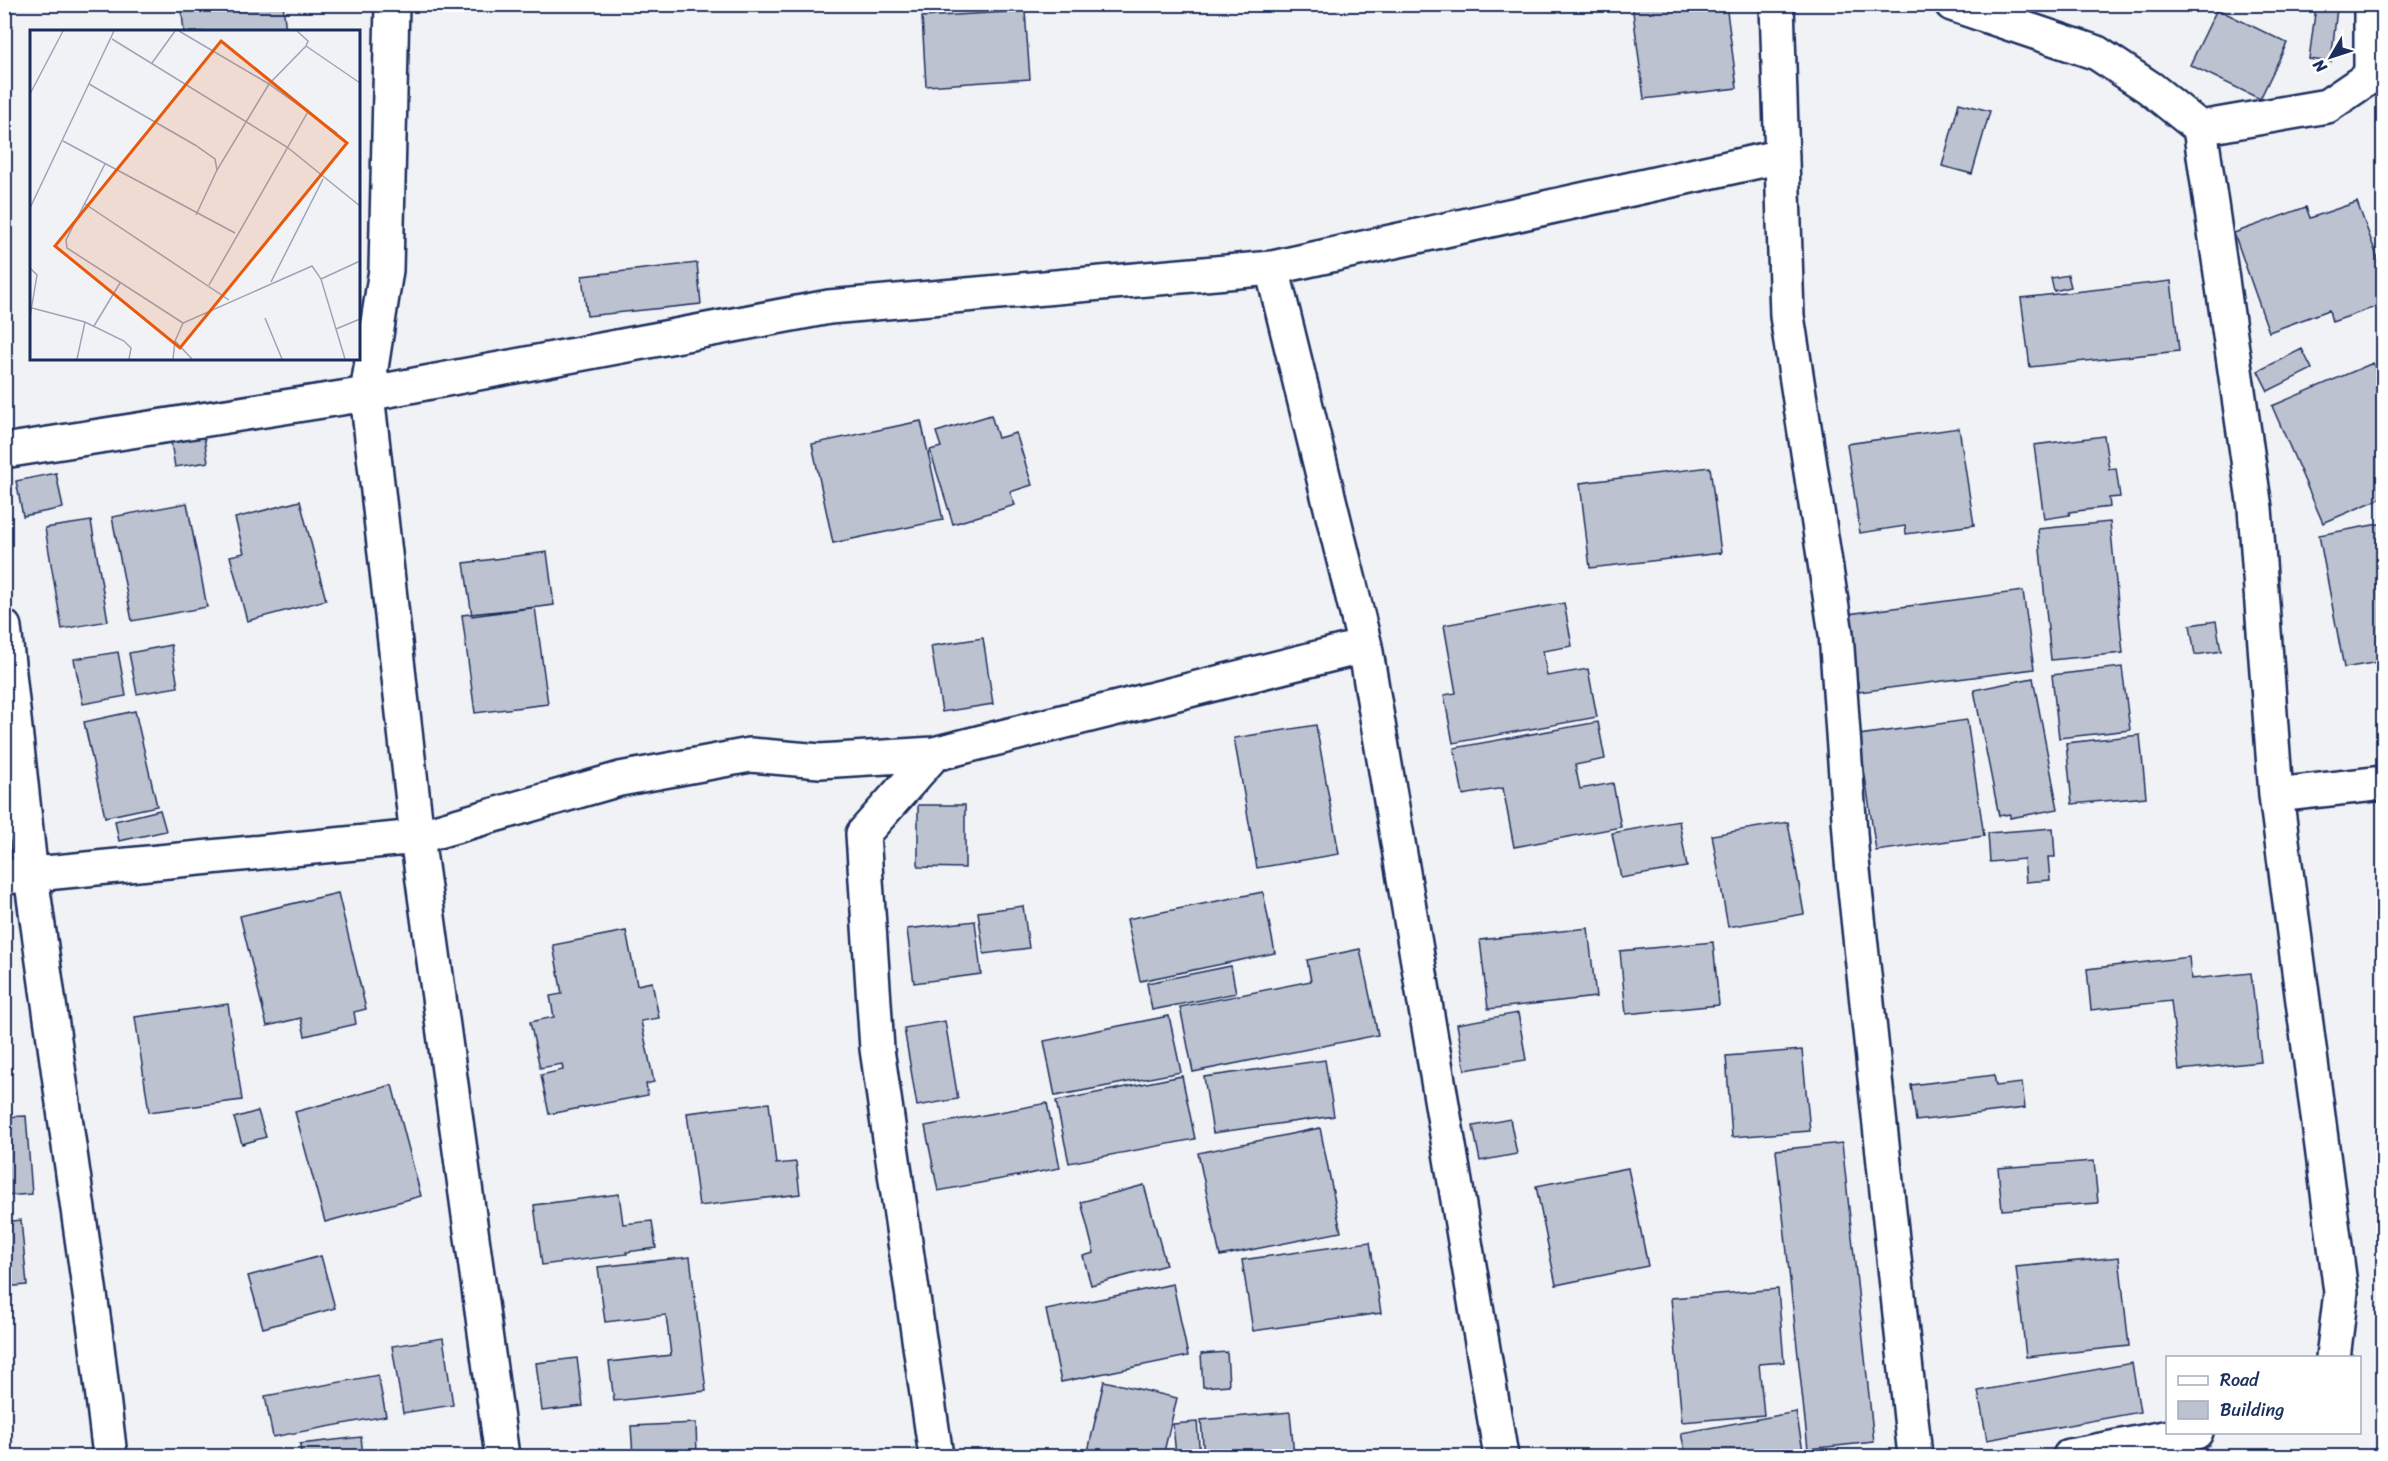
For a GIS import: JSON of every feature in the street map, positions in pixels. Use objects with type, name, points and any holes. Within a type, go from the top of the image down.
[{"type":"street","points":[[392,4],[386,270],[367,394],[417,837],[502,1456]]},
{"type":"street","points":[[1778,4],[1787,316],[1836,634],[1852,861],[1915,1456]]},
{"type":"street","points":[[1952,4],[2097,53],[2150,88],[2200,128],[2255,508],[2276,795],[2341,1292],[2332,1356]]},
{"type":"street","points":[[2200,128],[2327,106],[2377,72],[2371,4]]},
{"type":"street","points":[[4,452],[367,394],[829,308],[1272,268],[1782,156]]},
{"type":"street","points":[[1272,268],[1365,646],[1501,1456]]},
{"type":"street","points":[[4,627],[18,877],[95,1330],[110,1456]]},
{"type":"street","points":[[18,877],[417,837],[620,779],[750,755],[820,761],[934,754],[1365,646]]},
{"type":"street","points":[[934,754],[863,834],[877,1049],[936,1456]]},
{"type":"street","points":[[2276,795],[2384,783]]},
{"type":"street","points":[[2070,1456],[2186,1434]]},
{"type":"building","points":[[181,4],[283,4],[286,30],[184,30]]},
{"type":"building","points":[[1632,4],[1726,4],[1737,88],[1644,99]]},
{"type":"building","points":[[2316,6],[2337,8],[2331,62],[2309,59]]},
{"type":"building","points":[[2217,9],[2287,43],[2260,99],[2190,65]]},
{"type":"building","points":[[1025,11],[1030,79],[926,86],[922,17]]},
{"type":"building","points":[[1959,103],[1990,111],[1972,174],[1942,166]]},
{"type":"building","points":[[2357,202],[2384,275],[2384,304],[2332,322],[2329,310],[2269,332],[2234,233],[2306,207],[2310,218]]},
{"type":"building","points":[[697,263],[701,304],[587,316],[582,276]]},
{"type":"building","points":[[2068,275],[2071,287],[2054,291],[2051,278]]},
{"type":"building","points":[[2171,281],[2179,351],[2030,367],[2021,298]]},
{"type":"building","points":[[2302,349],[2312,369],[2268,391],[2258,371]]},
{"type":"building","points":[[2373,363],[2384,388],[2384,497],[2323,523],[2272,406]]},
{"type":"building","points":[[991,415],[998,438],[1016,433],[1032,485],[1010,492],[1015,505],[953,524],[930,450],[941,447],[936,432]]},
{"type":"building","points":[[921,421],[943,520],[833,543],[812,444]]},
{"type":"building","points":[[1959,428],[1974,525],[1906,534],[1905,526],[1860,533],[1847,444]]},
{"type":"building","points":[[203,431],[208,462],[175,467],[170,436]]},
{"type":"building","points":[[2104,436],[2109,469],[2116,468],[2120,497],[2109,498],[2110,507],[2069,512],[2070,515],[2044,519],[2034,445]]},
{"type":"building","points":[[1710,467],[1721,553],[1590,568],[1580,483]]},
{"type":"building","points":[[56,473],[63,508],[23,516],[16,481]]},
{"type":"building","points":[[300,501],[326,600],[247,621],[230,556],[244,553],[235,518]]},
{"type":"building","points":[[187,503],[207,607],[132,621],[112,517]]},
{"type":"building","points":[[91,521],[108,621],[62,629],[45,528]]},
{"type":"building","points":[[2110,522],[2123,653],[2051,660],[2038,529]]},
{"type":"building","points":[[2384,523],[2384,661],[2344,668],[2319,535]]},
{"type":"building","points":[[547,552],[554,605],[472,616],[464,563]]},
{"type":"building","points":[[2023,591],[2034,669],[1859,692],[1848,614]]},
{"type":"building","points":[[1564,603],[1572,646],[1543,651],[1547,676],[1588,669],[1597,717],[1453,743],[1444,695],[1456,693],[1444,625]]},
{"type":"building","points":[[535,607],[548,704],[475,713],[462,615]]},
{"type":"building","points":[[2216,621],[2221,651],[2195,655],[2190,625]]},
{"type":"building","points":[[983,638],[993,704],[942,712],[931,646]]},
{"type":"building","points":[[171,645],[178,687],[137,694],[129,653]]},
{"type":"building","points":[[118,652],[126,696],[83,704],[74,659]]},
{"type":"building","points":[[2122,667],[2130,730],[2059,738],[2052,675]]},
{"type":"building","points":[[2033,678],[2058,809],[2010,818],[2010,814],[1999,816],[1974,690]]},
{"type":"building","points":[[135,711],[157,806],[105,817],[84,722]]},
{"type":"building","points":[[1967,720],[1984,836],[1876,851],[1859,735]]},
{"type":"building","points":[[1598,722],[1605,759],[1575,765],[1580,789],[1613,783],[1621,827],[1514,847],[1503,788],[1463,795],[1454,748]]},
{"type":"building","points":[[1316,725],[1339,854],[1257,868],[1234,738]]},
{"type":"building","points":[[2140,735],[2146,797],[2072,804],[2066,743]]},
{"type":"building","points":[[918,805],[965,805],[965,868],[918,867]]},
{"type":"building","points":[[160,810],[166,831],[119,841],[115,821]]},
{"type":"building","points":[[1679,821],[1687,867],[1621,878],[1612,833]]},
{"type":"building","points":[[1788,822],[1804,914],[1728,927],[1712,835]]},
{"type":"building","points":[[2053,828],[2055,857],[2048,857],[2050,880],[2026,882],[2024,859],[1990,862],[1988,833]]},
{"type":"building","points":[[1263,892],[1275,953],[1140,981],[1127,919]]},
{"type":"building","points":[[338,893],[366,1009],[354,1012],[356,1024],[305,1036],[301,1018],[267,1026],[240,916]]},
{"type":"building","points":[[1023,906],[1029,948],[984,954],[978,912]]},
{"type":"building","points":[[975,921],[981,974],[914,983],[907,929]]},
{"type":"building","points":[[1588,928],[1596,997],[1488,1009],[1480,940]]},
{"type":"building","points":[[626,931],[637,985],[652,982],[659,1018],[641,1021],[654,1082],[646,1084],[648,1095],[549,1114],[541,1075],[563,1070],[562,1064],[540,1068],[530,1022],[554,1017],[550,996],[562,994],[553,945]]},
{"type":"building","points":[[1713,942],[1719,1005],[1626,1014],[1620,951]]},
{"type":"building","points":[[1360,949],[1378,1035],[1193,1072],[1180,1007],[1311,981],[1307,960]]},
{"type":"building","points":[[2189,957],[2191,979],[2251,973],[2261,1062],[2179,1070],[2171,1001],[2091,1010],[2087,969]]},
{"type":"building","points":[[1231,966],[1236,993],[1152,1010],[1147,983]]},
{"type":"building","points":[[228,1004],[242,1100],[149,1112],[135,1017]]},
{"type":"building","points":[[1518,1013],[1526,1060],[1465,1070],[1457,1024]]},
{"type":"building","points":[[1169,1016],[1181,1072],[1055,1096],[1044,1041]]},
{"type":"building","points":[[945,1021],[958,1099],[917,1106],[904,1028]]},
{"type":"building","points":[[1802,1050],[1810,1131],[1732,1137],[1726,1056]]},
{"type":"building","points":[[1325,1060],[1334,1116],[1213,1133],[1204,1077]]},
{"type":"building","points":[[1994,1075],[1996,1086],[2022,1083],[2025,1108],[1916,1121],[1911,1085]]},
{"type":"building","points":[[1182,1076],[1195,1139],[1069,1163],[1056,1101]]},
{"type":"building","points":[[392,1085],[421,1196],[325,1222],[295,1112]]},
{"type":"building","points":[[769,1103],[776,1164],[796,1162],[800,1194],[699,1206],[687,1113]]},
{"type":"building","points":[[1047,1103],[1060,1168],[938,1191],[925,1126]]},
{"type":"building","points":[[258,1111],[266,1137],[242,1144],[234,1118]]},
{"type":"building","points":[[26,1116],[32,1194],[4,1196],[4,1117]]},
{"type":"building","points":[[1510,1119],[1517,1154],[1480,1161],[1473,1126]]},
{"type":"building","points":[[1320,1128],[1341,1232],[1220,1256],[1198,1153]]},
{"type":"building","points":[[1842,1143],[1874,1442],[1808,1449],[1776,1150]]},
{"type":"building","points":[[2094,1161],[2098,1203],[2002,1210],[1998,1168]]},
{"type":"building","points":[[1628,1168],[1648,1266],[1556,1285],[1536,1186]]},
{"type":"building","points":[[1144,1185],[1166,1265],[1091,1285],[1083,1256],[1094,1253],[1081,1202]]},
{"type":"building","points":[[619,1194],[623,1224],[652,1221],[656,1248],[542,1265],[534,1205]]},
{"type":"building","points":[[21,1220],[27,1285],[4,1287],[4,1222]]},
{"type":"building","points":[[1370,1242],[1381,1313],[1253,1331],[1242,1260]]},
{"type":"building","points":[[321,1256],[335,1308],[263,1328],[248,1276]]},
{"type":"building","points":[[690,1257],[706,1391],[614,1401],[609,1362],[671,1355],[666,1315],[605,1322],[598,1267]]},
{"type":"building","points":[[2119,1257],[2129,1346],[2026,1357],[2016,1267]]},
{"type":"building","points":[[1173,1284],[1188,1356],[1061,1382],[1046,1310]]},
{"type":"building","points":[[1778,1289],[1784,1362],[1759,1364],[1764,1415],[1682,1422],[1671,1298]]},
{"type":"building","points":[[443,1338],[453,1405],[403,1413],[392,1346]]},
{"type":"building","points":[[1227,1352],[1229,1385],[1203,1387],[1201,1354]]},
{"type":"building","points":[[577,1358],[583,1406],[542,1411],[536,1363]]},
{"type":"building","points":[[2132,1363],[2140,1412],[1987,1440],[1978,1391]]},
{"type":"building","points":[[378,1375],[386,1416],[273,1437],[265,1396]]},
{"type":"building","points":[[1104,1381],[1177,1398],[1163,1456],[1087,1456]]},
{"type":"building","points":[[1290,1412],[1294,1456],[1204,1456],[1201,1420]]},
{"type":"building","points":[[1796,1412],[1804,1456],[1686,1456],[1681,1433]]},
{"type":"building","points":[[1197,1422],[1200,1456],[1176,1456],[1173,1424]]},
{"type":"building","points":[[696,1423],[697,1456],[633,1456],[631,1426]]},
{"type":"building","points":[[361,1437],[363,1456],[301,1456],[300,1444]]}]
